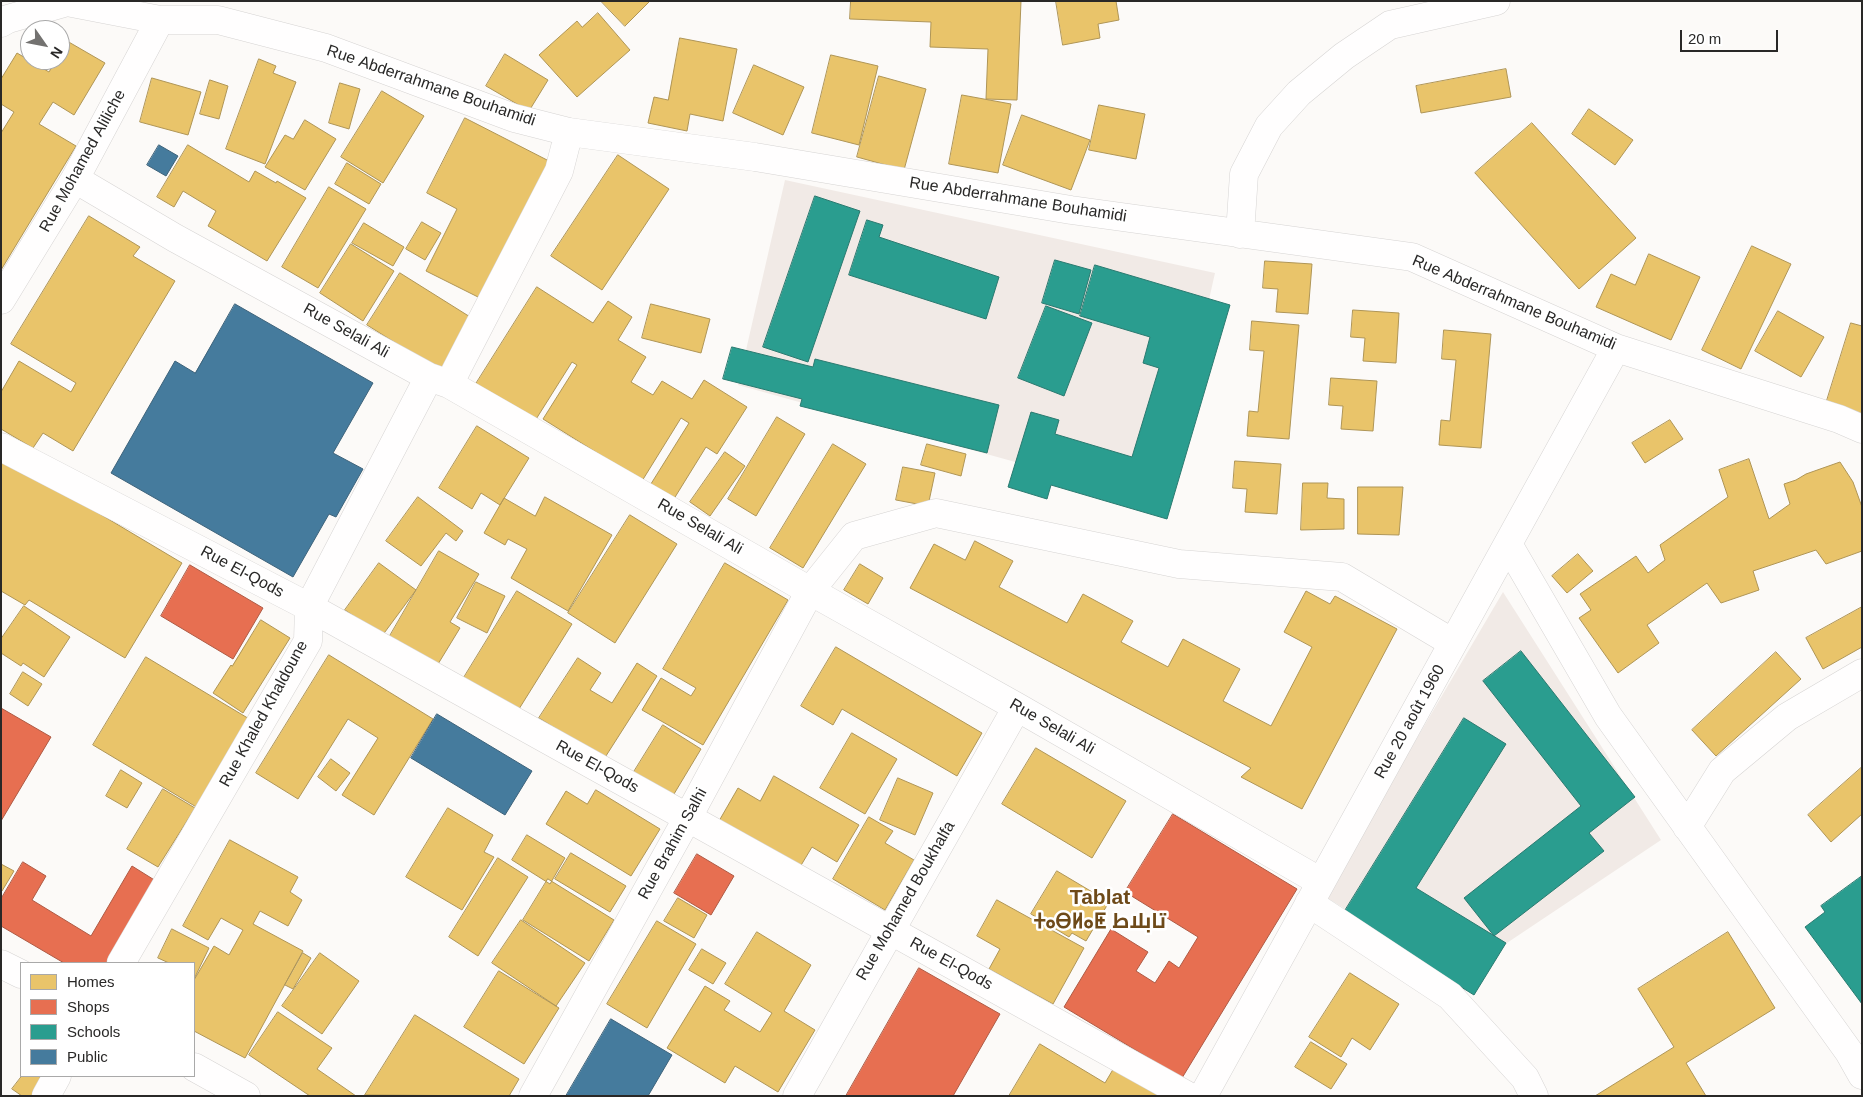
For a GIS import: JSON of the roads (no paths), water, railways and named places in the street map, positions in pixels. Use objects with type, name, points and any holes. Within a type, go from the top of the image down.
[{"type":"street","points":[[1240,234],[1244,174],[1269,126],[1299,93],[1344,56],[1390,25],[1496,1]]},
{"type":"street","points":[[1,23],[8,19],[67,2],[160,20]]},
{"type":"street","name":"Rue Abderrahmane Bouhamidi","points":[[160,20],[218,20],[326,48],[514,118],[570,132],[755,157],[1071,210],[1412,257],[1616,348],[1839,419],[1862,429]]},
{"type":"street","name":"Rue Mohamed Aliliche","points":[[1,300],[75,179],[160,20]]},
{"type":"street","name":"Rue Khaled Khaldoune","points":[[122,962],[308,641],[309,607],[559,172],[570,132]]},
{"type":"street","name":"Rue Selali Ali","points":[[75,179],[175,238],[439,380],[1017,707],[1315,893],[1450,996],[1525,1078],[1534,1096]]},
{"type":"street","name":"Rue 20 août 1960","points":[[1203,1096],[1616,348]]},
{"type":"street","name":"Rue El-Qods","points":[[1,447],[309,607],[1188,1096]]},
{"type":"street","name":"Rue Brahim Salhi","points":[[533,1096],[688,817],[810,591],[854,536],[936,513],[1179,564],[1342,577],[1453,643]]},
{"type":"street","points":[[1508,544],[1608,716],[1849,1052],[1862,1074]]},
{"type":"street","points":[[1687,827],[1722,771],[1786,717],[1862,673]]},
{"type":"street","name":"Rue Mohamed Boukhalfa","points":[[797,1096],[1017,707]]},
{"type":"street","points":[[1,964],[20,974]]},
{"type":"street","points":[[195,1068],[246,1096]]},
{"type":"street","points":[[46,1096],[56,1077]]},
{"type":"district","name":"Tablat ⵜⴰⴱⵍⴰⵟ تابلاط","points":[[1100,910]]}]
